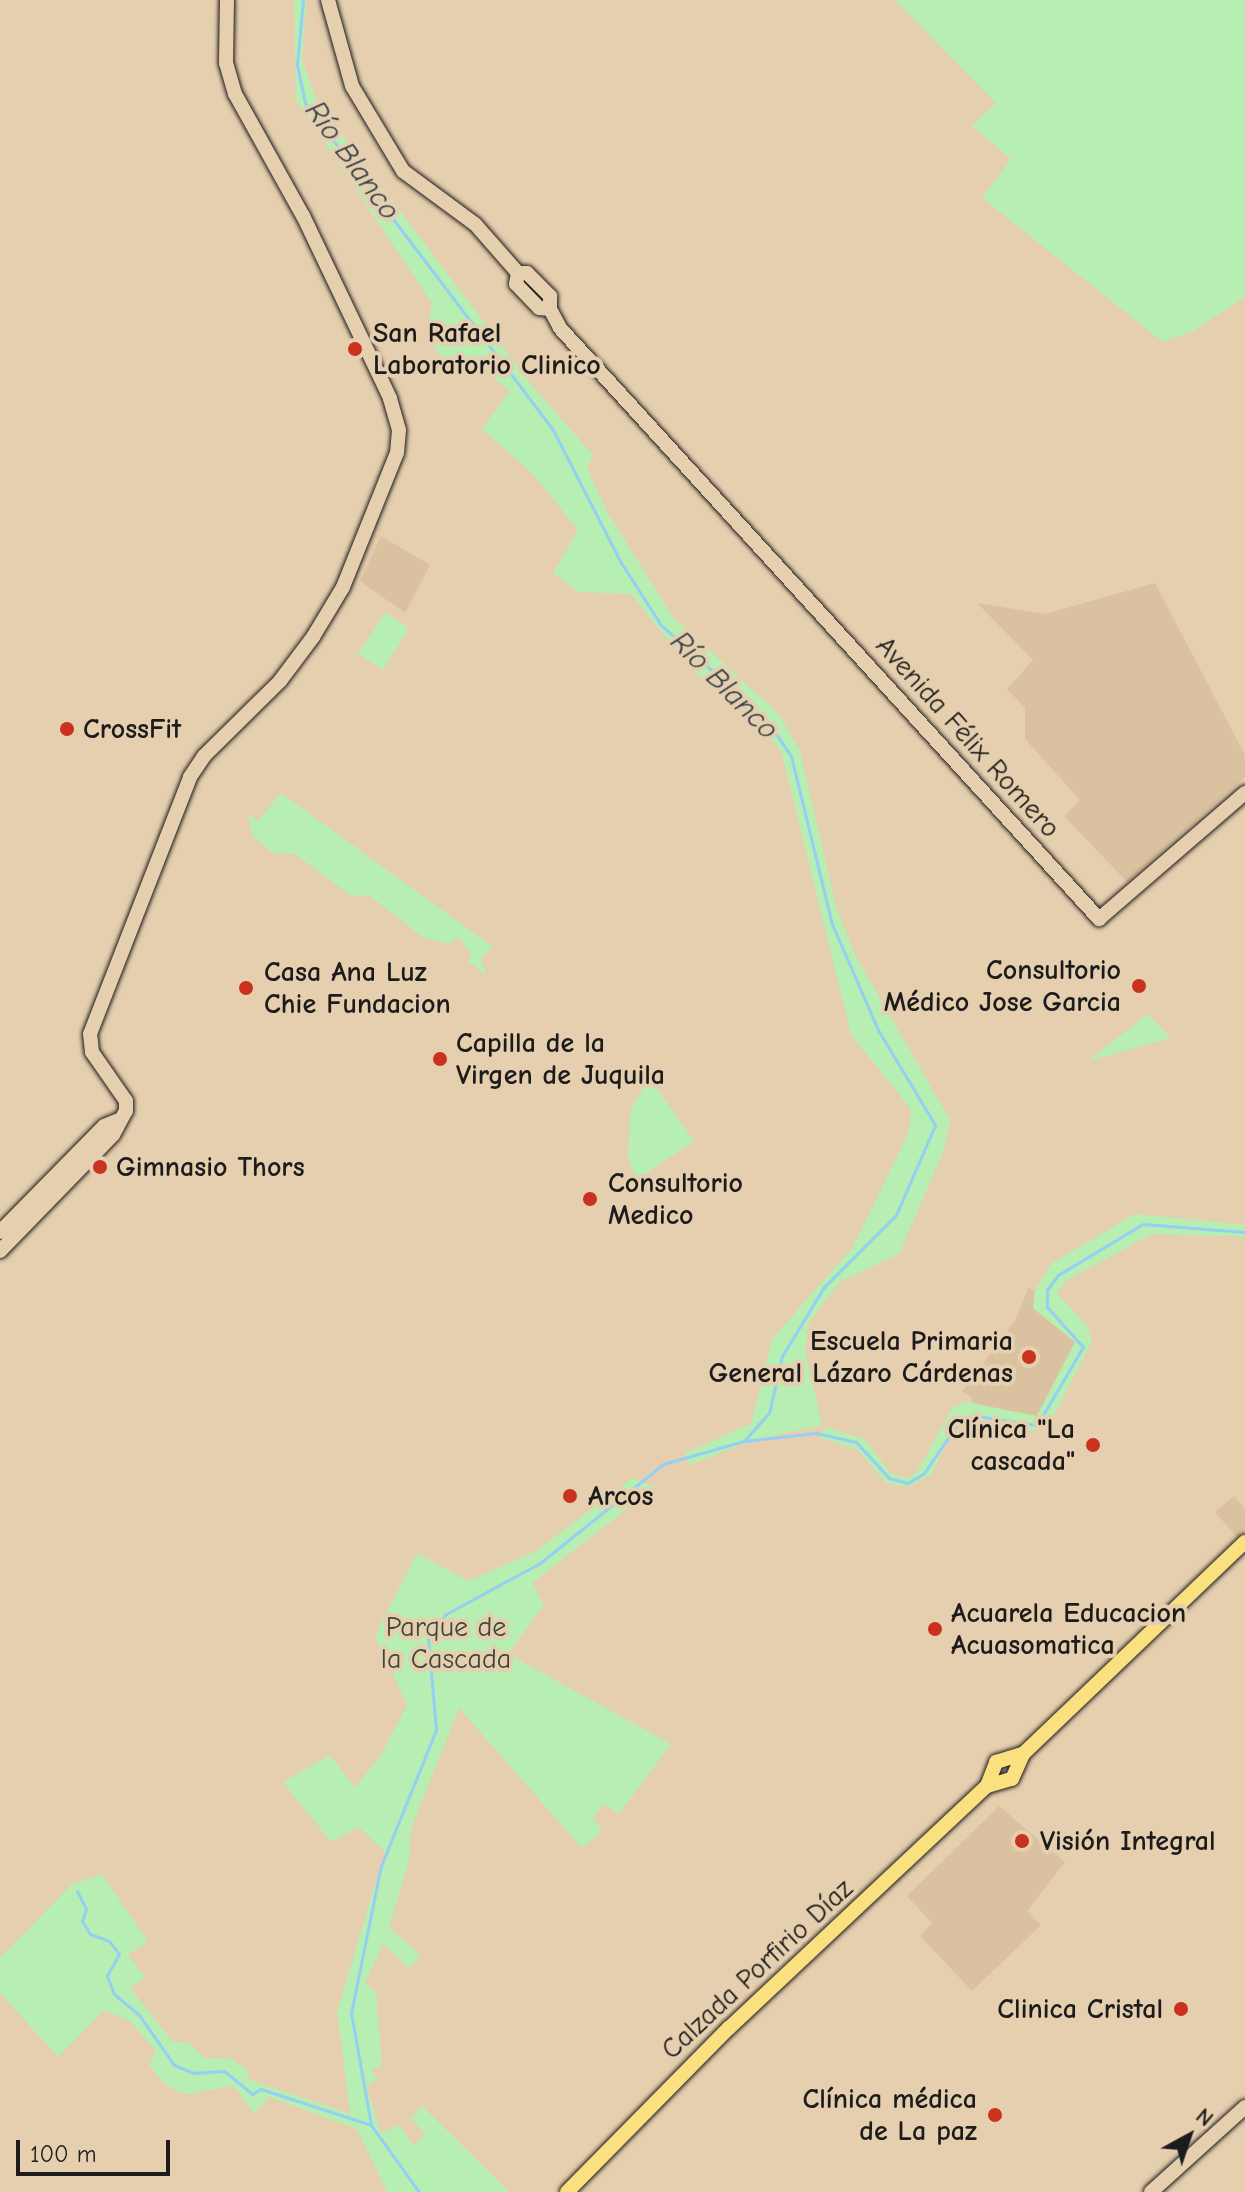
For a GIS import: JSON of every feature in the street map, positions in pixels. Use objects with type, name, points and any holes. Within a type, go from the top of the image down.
[{"type":"main road","points":[[0,1251],[113,1135],[123,1116],[126,1101],[90,1047],[90,1034],[190,777],[204,756],[280,681],[324,618],[375,516],[397,453],[399,430],[390,398],[303,216],[235,94],[226,63],[227,0]]},
{"type":"main road","name":"Avenida Félix Romero","points":[[328,0],[352,86],[403,171],[475,224],[518,273],[529,274],[550,296],[550,309],[560,328],[1099,919],[1245,793]]},
{"type":"main road","points":[[0,1232],[104,1126],[123,1116]]},
{"type":"main road","points":[[1023,1754],[1017,1775],[1000,1786],[987,1786],[996,1762],[1023,1754],[1245,1542]]},
{"type":"main road","name":"Calzada Porfirio Díaz","points":[[567,2192],[729,2028],[987,1786]]},
{"type":"main road","points":[[1151,2192],[1245,2107]]},
{"type":"shaded area","points":[[381,536],[430,565],[405,613],[360,581]]},
{"type":"shaded area","points":[[1155,583],[1245,755],[1245,777],[1127,882],[1064,816],[1080,800],[1025,739],[1025,708],[1007,689],[1033,660],[977,603],[1045,614]]},
{"type":"shaded area","name":"Escuela Primaria General Lázaro Cárdenas","points":[[1028,1288],[1035,1290],[1033,1308],[1075,1342],[1037,1416],[1023,1417],[972,1403],[971,1396],[962,1392],[1016,1319]]},
{"type":"shaded area","points":[[1234,1496],[1245,1509],[1245,1537],[1240,1541],[1215,1512]]},
{"type":"shaded area","points":[[999,1806],[1065,1862],[1027,1911],[1041,1925],[972,1991],[920,1936],[932,1923],[907,1896]]},
{"type":"green space","points":[[294,0],[306,0],[302,60],[317,101],[534,388],[593,455],[587,468],[608,513],[673,617],[779,714],[800,751],[836,906],[855,955],[950,1120],[944,1150],[899,1254],[840,1282],[809,1322],[805,1351],[822,1425],[753,1440],[689,1465],[685,1453],[751,1424],[772,1339],[852,1248],[909,1132],[911,1109],[851,1035],[782,753],[748,710],[693,671],[631,594],[578,592],[553,573],[578,530],[535,476],[482,429],[510,391],[473,362],[456,376],[426,336],[432,303],[296,100]]},
{"type":"green space","points":[[895,0],[1245,0],[1245,297],[1193,331],[1163,342],[982,198],[1011,159],[972,126],[996,103]]},
{"type":"green space","points":[[385,613],[409,628],[383,670],[358,654]]},
{"type":"green space","points":[[281,793],[493,947],[481,958],[486,976],[468,961],[471,954],[459,938],[448,944],[424,938],[370,896],[350,895],[295,854],[272,852],[253,837],[248,814],[258,821]]},
{"type":"green space","points":[[1148,1014],[1171,1038],[1088,1061]]},
{"type":"green space","points":[[649,1077],[694,1141],[636,1180],[628,1158],[630,1112]]},
{"type":"green space","points":[[1135,1214],[1245,1225],[1245,1237],[1152,1234],[1067,1280],[1057,1293],[1086,1324],[1092,1341],[1048,1428],[1006,1435],[962,1423],[949,1437],[932,1474],[908,1487],[886,1483],[858,1450],[820,1438],[825,1427],[865,1439],[890,1473],[907,1478],[917,1472],[953,1407],[967,1402],[1037,1416],[1075,1342],[1033,1308],[1035,1290],[1052,1263]]},
{"type":"green space","name":"Parque de la Cascada","points":[[632,1478],[655,1487],[532,1583],[544,1605],[508,1654],[671,1744],[619,1814],[604,1804],[593,1818],[602,1831],[582,1848],[459,1708],[412,1826],[408,1864],[389,1927],[421,1956],[409,1968],[383,1944],[365,1983],[376,1992],[382,2065],[372,2069],[377,2080],[366,2086],[381,2133],[400,2125],[413,2146],[425,2134],[411,2118],[422,2106],[509,2192],[387,2192],[357,2129],[269,2097],[254,2114],[234,2086],[186,2094],[164,2084],[149,2065],[156,2051],[131,2022],[104,2010],[58,2057],[0,1993],[0,1958],[72,1884],[102,1874],[148,1942],[128,1954],[145,1978],[130,1988],[173,2042],[189,2043],[205,2058],[232,2059],[250,2072],[247,2079],[350,2114],[337,2011],[385,1852],[359,1827],[331,1842],[283,1782],[330,1755],[355,1787],[380,1757],[407,1705],[375,1636],[417,1553],[468,1581],[536,1551]]},
{"type":"waterway","name":"Río Blanco","points":[[303,0],[297,65],[305,103],[553,430],[620,561],[661,625],[766,719],[791,756],[832,924],[878,1030],[935,1125],[896,1215],[824,1287],[782,1356],[769,1413],[744,1441]]},
{"type":"waterway","points":[[419,2192],[371,2125],[351,2013],[381,1866],[436,1730],[428,1636],[446,1614],[540,1563],[663,1464],[744,1441],[816,1433],[856,1442],[889,1478],[908,1483],[924,1473],[961,1419],[976,1416],[1037,1425],[1083,1347],[1047,1307],[1047,1290],[1058,1275],[1143,1224],[1245,1232]]},
{"type":"waterway","points":[[77,1891],[86,1909],[82,1921],[90,1934],[109,1941],[119,1954],[107,1976],[114,1994],[139,2015],[174,2065],[194,2073],[224,2071],[252,2094],[261,2089],[371,2125]]},
{"type":"place","name":"San Rafael Laboratorio Clinico","points":[[355,349]]},
{"type":"place","name":"CrossFit","points":[[67,729]]},
{"type":"place","name":"Consultorio Médico Jose Garcia","points":[[1139,986]]},
{"type":"place","name":"Casa Ana Luz Chie Fundacion","points":[[246,988]]},
{"type":"place","name":"Capilla de la Virgen de Juquila","points":[[440,1059]]},
{"type":"place","name":"Gimnasio Thors","points":[[100,1167]]},
{"type":"place","name":"Consultorio Medico","points":[[590,1199]]},
{"type":"place","name":"Escuela Primaria General Lázaro Cárdenas","points":[[1029,1357]]},
{"type":"place","name":"Clínica \"La cascada\"","points":[[1093,1445]]},
{"type":"place","name":"Arcos","points":[[570,1496]]},
{"type":"place","name":"Acuarela Educacion Acuasomatica","points":[[935,1629]]},
{"type":"place","name":"Visión Integral","points":[[1022,1841]]},
{"type":"place","name":"Clinica Cristal","points":[[1181,2009]]},
{"type":"place","name":"Clínica médica de La paz","points":[[995,2115]]}]
